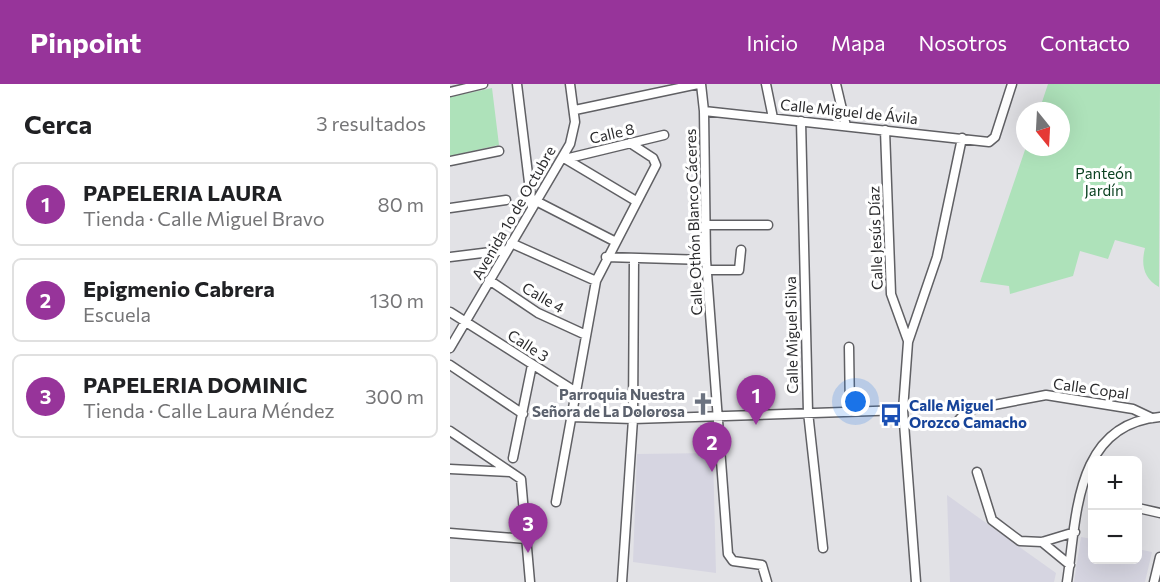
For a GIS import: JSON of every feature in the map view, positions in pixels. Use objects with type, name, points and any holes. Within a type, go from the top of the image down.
[{"type":"street","points":[[450,92],[483,84]]},
{"type":"street","points":[[517,84],[534,204],[615,241]]},
{"type":"street","name":"Avenida 1o de Octubre","points":[[450,348],[534,204],[564,158],[573,134],[575,110],[570,84]]},
{"type":"street","points":[[575,110],[700,84]]},
{"type":"street","name":"Calle Othón Blanco Cáceres","points":[[700,84],[704,111],[706,265],[728,554],[733,561],[762,565],[767,582]]},
{"type":"street","points":[[766,84],[773,118]]},
{"type":"street","points":[[836,84],[846,126]]},
{"type":"street","name":"Calle Miguel de Ávila","points":[[704,111],[991,141],[995,137],[1012,84]]},
{"type":"street","name":"Calle Miguel Silva","points":[[801,121],[808,412],[824,548]]},
{"type":"street","name":"Calle Jesús Díaz","points":[[885,130],[891,294],[908,342]]},
{"type":"street","name":"Calle 8","points":[[564,158],[664,135]]},
{"type":"street","points":[[916,582],[903,410],[908,342],[937,257],[962,138]]},
{"type":"street","points":[[556,502],[596,281],[606,257],[656,162],[630,143]]},
{"type":"street","points":[[450,161],[500,152]]},
{"type":"street","points":[[564,158],[636,201]]},
{"type":"street","points":[[450,208],[506,200]]},
{"type":"street","points":[[705,225],[768,225]]},
{"type":"street","points":[[450,257],[509,247],[596,281]]},
{"type":"street","points":[[606,257],[739,270],[741,250]]},
{"type":"street","points":[[622,582],[633,419],[634,259]]},
{"type":"street","name":"Calle 4","points":[[489,280],[538,313],[586,335]]},
{"type":"street","name":"Calle 3","points":[[450,312],[576,392]]},
{"type":"street","points":[[849,347],[850,412]]},
{"type":"street","points":[[513,458],[532,365]]},
{"type":"street","points":[[450,366],[523,414]]},
{"type":"street","name":"Calle Copal","points":[[958,421],[968,410],[1046,395],[1133,409],[1156,418]]},
{"type":"street","points":[[571,417],[633,419],[903,410]]},
{"type":"street","points":[[1067,582],[1084,475],[1094,456],[1117,433],[1156,418]]},
{"type":"street","points":[[450,431],[518,476],[523,484],[530,582]]},
{"type":"street","points":[[450,469],[510,472]]},
{"type":"street","points":[[977,472],[995,524],[1020,541],[1042,542],[1075,532]]},
{"type":"street","points":[[1142,509],[1160,513]]},
{"type":"street","points":[[450,532],[526,539]]},
{"type":"street","points":[[1042,542],[1070,565]]},
{"type":"street","points":[[1154,582],[1160,557]]},
{"type":"shaded area","points":[[713,453],[716,573],[633,562],[637,454]]},
{"type":"shaded area","points":[[947,495],[1056,573],[1054,582],[950,582]]},
{"type":"shaded area","points":[[1081,537],[1088,538],[1088,564],[1142,564],[1142,550],[1152,552],[1145,582],[1074,582]]},
{"type":"green space","name":"Panteón Jardín","points":[[1048,84],[1160,84],[1159,287],[1146,275],[1143,260],[1145,248],[1115,240],[1108,259],[1080,251],[1073,276],[1010,294],[1009,286],[980,282],[1023,156],[1070,156],[1070,102],[1042,102]]},
{"type":"green space","points":[[492,88],[499,145],[450,156],[450,97]]},
{"type":"place","name":"Parroquia Nuestra Señora de La Dolorosa","points":[[703,404]]},
{"type":"place","name":"Calle Miguel Orozco Camacho","points":[[891,415]]},
{"type":"place","name":"PAPELERIA LAURA","points":[[756,425]]},
{"type":"place","name":"Epigmenio Cabrera","points":[[712,472]]},
{"type":"place","name":"PAPELERIA DOMINIC","points":[[528,553]]}]
